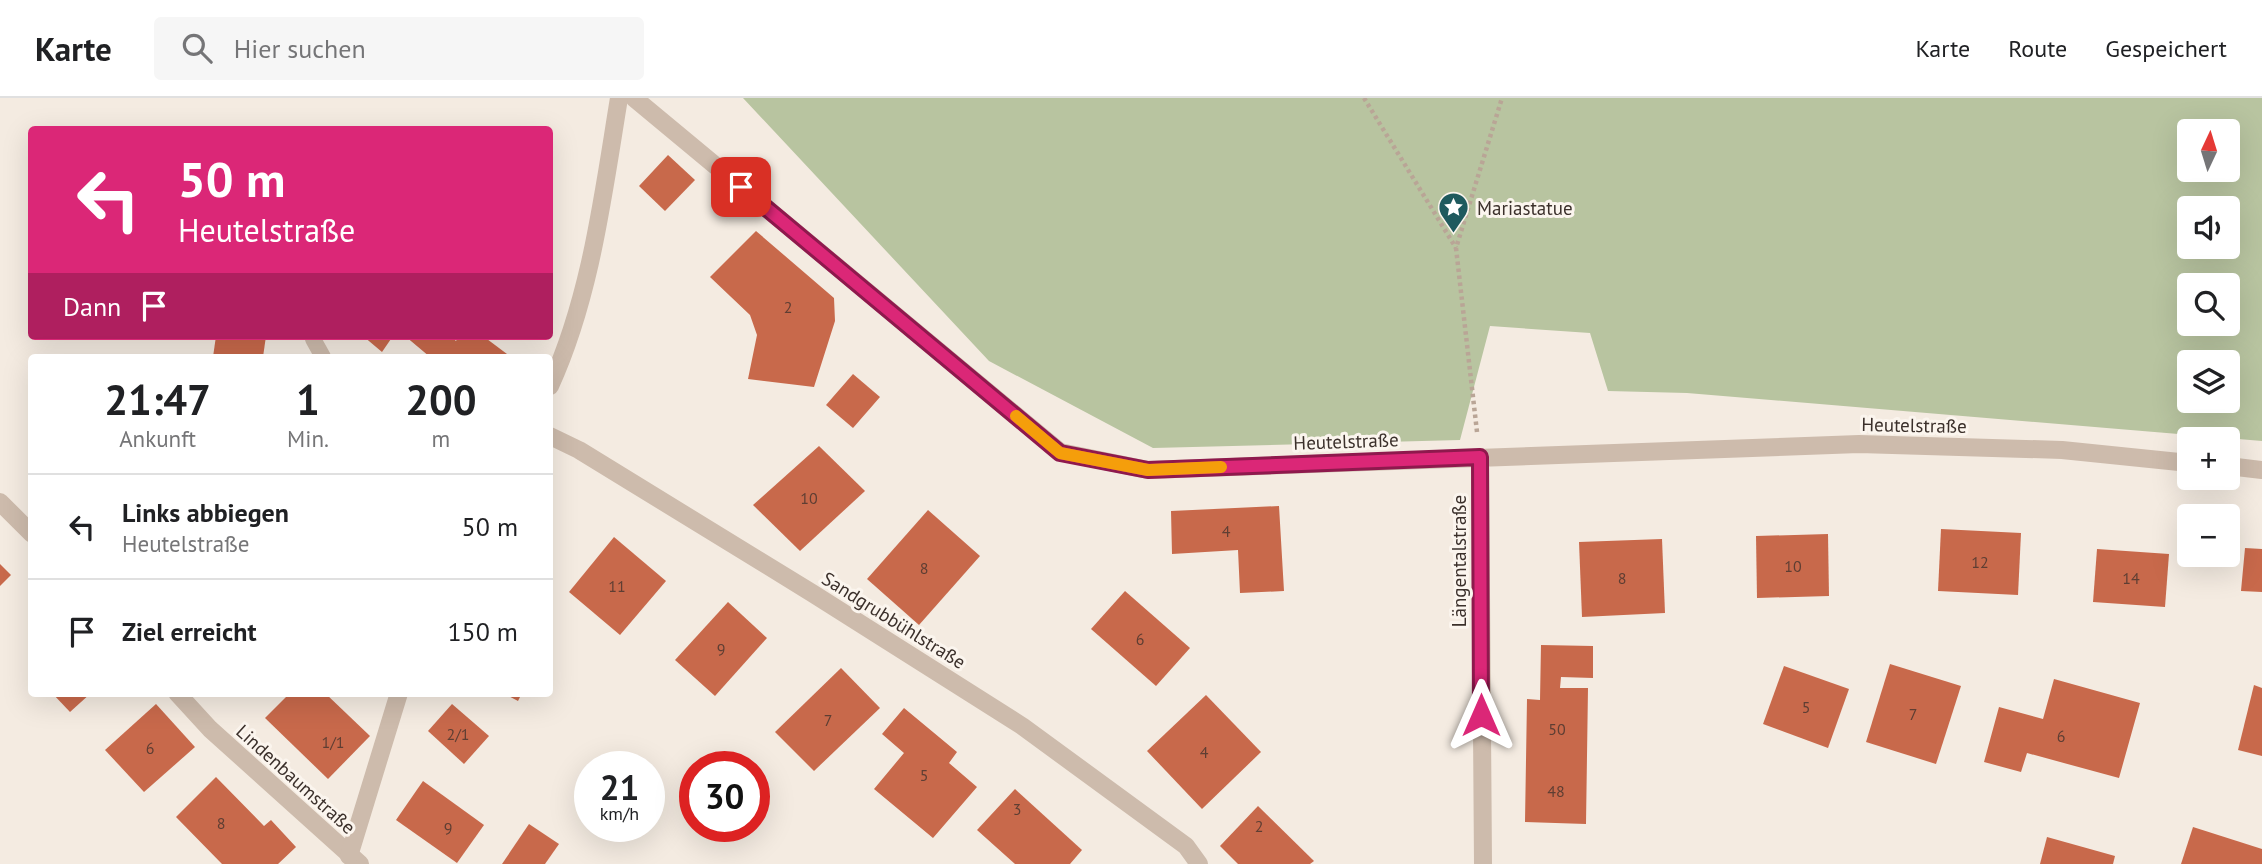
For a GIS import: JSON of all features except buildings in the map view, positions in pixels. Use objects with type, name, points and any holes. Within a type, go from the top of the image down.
[{"type":"street","points":[[553,379],[562,359],[597,236],[619,98]]},
{"type":"street","name":"Heutelstraße","points":[[634,98],[1060,453],[1148,470],[1859,444],[2062,450],[2177,462]]},
{"type":"street","name":"Sandgrubbühlstraße","points":[[553,437],[579,450],[812,593],[1022,726],[1186,846],[1199,864]]},
{"type":"street","name":"Längentalstraße","points":[[1480,457],[1483,864]]},
{"type":"street","points":[[2240,467],[2262,470]]},
{"type":"street","points":[[0,502],[28,530]]},
{"type":"street","name":"Lindenbaumstraße","points":[[181,697],[210,729],[354,860]]},
{"type":"street","points":[[354,860],[398,697]]},
{"type":"path","points":[[1364,98],[1456,248]]},
{"type":"path","points":[[1480,457],[1456,248],[1502,98]]},
{"type":"green space","points":[[743,98],[2262,98],[2262,441],[2240,439],[2240,427],[2177,427],[2177,434],[1687,393],[1608,391],[1590,333],[1490,326],[1460,440],[1153,448],[989,361]]},
{"type":"slow traffic","points":[[1016,416],[1060,453],[1148,470],[1221,467]]},
{"type":"place","name":"Mariastatue","points":[[1454,235]]},
{"type":"route","points":[[741,187],[1060,453],[1148,470],[1480,457],[1481,715]]}]
